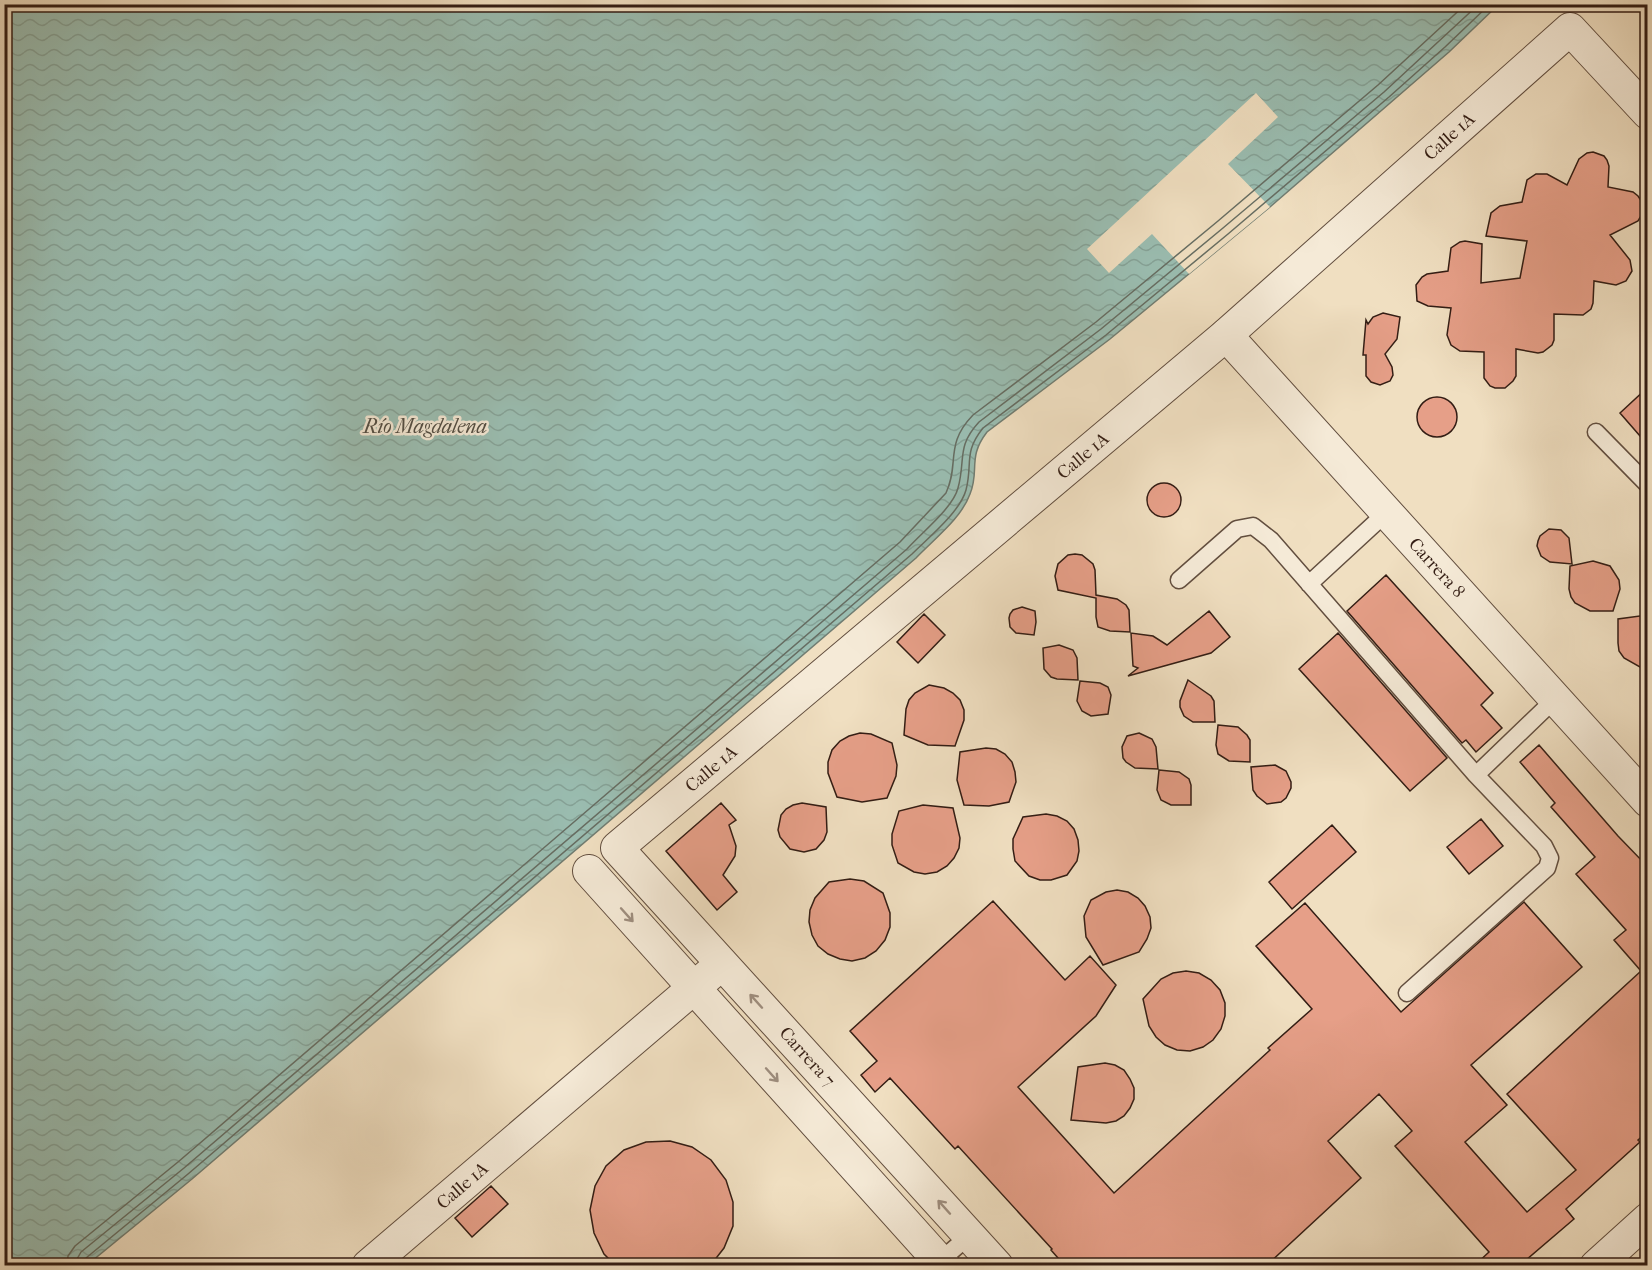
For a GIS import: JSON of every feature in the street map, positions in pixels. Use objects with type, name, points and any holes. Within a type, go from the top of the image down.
[{"type":"street","name":"Calle 1A","points":[[617,848],[1226,335],[1570,29],[1647,113]]},
{"type":"street","name":"Carrera 8","points":[[1226,335],[1647,801]]},
{"type":"street","name":"Carrera 7","points":[[617,848],[998,1266]]},
{"type":"street","points":[[589,871],[942,1263]]},
{"type":"street","name":"Calle 1A","points":[[368,1266],[722,963]]},
{"type":"street","points":[[1596,1266],[1647,1219]]},
{"type":"lane","points":[[1596,432],[1647,485]]},
{"type":"lane","points":[[1309,584],[1386,513]]},
{"type":"lane","points":[[1179,580],[1237,529],[1253,526],[1271,540],[1476,775],[1544,846],[1550,858],[1547,868],[1407,993]]},
{"type":"lane","points":[[1476,775],[1555,699]]},
{"type":"lane","name":"Calle 1A","points":[[589,871],[617,848]]},
{"type":"lane","points":[[942,1263],[970,1235]]},
{"type":"water","name":"Río Magdalena","points":[[5,5],[1498,5],[1449,52],[1270,207],[1110,339],[987,432],[977,449],[973,486],[966,503],[954,520],[916,558],[192,1179],[87,1265],[5,1266]]},
{"type":"pier","points":[[1256,93],[1278,117],[1228,164],[1270,207],[1189,274],[1152,234],[1109,273],[1087,249]]},
{"type":"building","points":[[1593,152],[1604,156],[1607,160],[1608,187],[1633,192],[1644,205],[1644,211],[1638,221],[1610,235],[1630,260],[1632,271],[1626,281],[1616,285],[1594,281],[1591,309],[1583,315],[1554,314],[1552,345],[1538,353],[1516,349],[1516,376],[1513,381],[1505,388],[1490,386],[1484,378],[1484,352],[1460,351],[1451,345],[1447,335],[1451,308],[1428,306],[1417,301],[1416,285],[1427,274],[1448,271],[1451,248],[1465,241],[1482,244],[1481,283],[1520,278],[1527,241],[1486,236],[1491,213],[1500,206],[1522,202],[1527,180],[1536,174],[1547,174],[1567,185],[1579,159]]},
{"type":"building","points":[[1383,313],[1400,317],[1397,339],[1385,354],[1392,367],[1393,375],[1390,381],[1380,385],[1371,382],[1366,376],[1366,355],[1363,355],[1366,320],[1368,324],[1373,317]]},
{"type":"building","points":[[1647,388],[1647,444],[1620,413]]},
{"type":"building","points":[[1437,397],[1445,398],[1451,403],[1456,409],[1456,425],[1451,431],[1445,436],[1437,437],[1429,436],[1423,431],[1418,425],[1417,417],[1418,409],[1423,403],[1429,398]]},
{"type":"building","points":[[1164,483],[1176,488],[1181,500],[1176,512],[1164,517],[1152,512],[1147,500],[1152,488]]},
{"type":"building","points":[[1549,529],[1561,530],[1569,538],[1572,564],[1550,562],[1541,556],[1537,546],[1538,541],[1540,536]]},
{"type":"building","points":[[1068,555],[1082,555],[1093,564],[1096,595],[1117,599],[1126,605],[1129,610],[1130,632],[1110,631],[1098,627],[1096,598],[1058,590],[1055,576],[1058,564]]},
{"type":"building","points":[[1593,561],[1610,566],[1619,580],[1620,589],[1613,611],[1590,611],[1575,603],[1571,597],[1570,566]]},
{"type":"building","points":[[1386,575],[1493,693],[1481,705],[1502,728],[1476,752],[1466,740],[1462,743],[1347,611]]},
{"type":"building","points":[[1022,607],[1035,611],[1034,635],[1016,633],[1010,627],[1010,614],[1013,610]]},
{"type":"building","points":[[1209,611],[1230,637],[1211,653],[1128,676],[1138,668],[1133,666],[1131,633],[1153,636],[1167,645]]},
{"type":"building","points":[[924,614],[945,635],[918,663],[897,642]]},
{"type":"building","points":[[1647,615],[1647,671],[1624,658],[1619,651],[1618,619]]},
{"type":"building","points":[[1338,633],[1447,758],[1410,791],[1299,669]]},
{"type":"building","points":[[1059,645],[1073,650],[1077,658],[1078,680],[1057,679],[1051,677],[1044,669],[1043,648]]},
{"type":"building","points":[[1188,680],[1211,696],[1214,701],[1215,722],[1193,722],[1184,716],[1180,701]]},
{"type":"building","points":[[1080,681],[1100,683],[1108,687],[1111,695],[1108,714],[1091,716],[1082,711],[1077,701]]},
{"type":"building","points":[[929,685],[944,688],[960,700],[964,710],[964,720],[955,746],[928,745],[904,735],[909,700],[915,693]]},
{"type":"building","points":[[1218,725],[1238,727],[1247,735],[1250,740],[1250,762],[1229,761],[1218,754],[1216,745]]},
{"type":"building","points":[[860,733],[871,734],[892,743],[897,765],[896,776],[887,798],[862,802],[837,797],[828,773],[828,762],[832,750],[840,741]]},
{"type":"building","points":[[1139,733],[1152,739],[1156,747],[1158,769],[1135,768],[1123,758],[1122,747],[1127,736]]},
{"type":"building","points":[[1539,745],[1647,866],[1647,1132],[1638,1140],[1640,1142],[1566,1209],[1574,1219],[1519,1266],[1474,1266],[1489,1252],[1395,1146],[1412,1131],[1379,1094],[1328,1141],[1361,1178],[1266,1266],[1065,1266],[958,1146],[955,1149],[890,1078],[875,1092],[861,1075],[877,1061],[850,1031],[993,901],[1065,980],[1090,956],[1116,985],[1096,1016],[1018,1087],[1114,1193],[1312,1009],[1256,946],[1305,903],[1401,1012],[1524,902],[1582,967],[1471,1065],[1507,1105],[1465,1142],[1527,1212],[1576,1170],[1507,1094],[1641,971],[1614,940],[1626,930],[1576,874],[1595,857],[1551,807],[1555,803],[1520,762]]},
{"type":"building","points":[[986,748],[996,749],[1012,762],[1016,782],[1009,802],[989,806],[964,805],[957,780],[960,752]]},
{"type":"building","points":[[1275,765],[1286,771],[1291,788],[1281,802],[1267,804],[1253,790],[1251,767]]},
{"type":"building","points":[[1159,770],[1179,772],[1189,779],[1191,805],[1171,805],[1161,800],[1157,790]]},
{"type":"building","points":[[721,803],[736,820],[729,825],[736,846],[735,856],[723,875],[737,892],[717,910],[666,851]]},
{"type":"building","points":[[802,803],[826,807],[827,832],[824,840],[816,849],[804,852],[790,849],[780,837],[778,830],[781,815],[786,809]]},
{"type":"building","points":[[923,805],[953,808],[960,838],[959,848],[947,866],[937,872],[925,874],[914,872],[898,863],[892,845],[892,834],[899,811]]},
{"type":"building","points":[[1046,814],[1067,821],[1074,829],[1079,851],[1077,861],[1067,875],[1051,880],[1040,880],[1029,876],[1015,861],[1013,839],[1023,817]]},
{"type":"building","points":[[1481,819],[1503,846],[1469,874],[1447,847]]},
{"type":"building","points":[[1332,825],[1356,852],[1292,909],[1269,882]]},
{"type":"building","points":[[850,879],[864,881],[883,893],[890,913],[890,927],[885,940],[876,951],[865,958],[852,961],[828,954],[818,946],[809,922],[810,910],[815,898],[829,882]]},
{"type":"building","points":[[1117,890],[1128,892],[1138,898],[1150,917],[1151,928],[1139,952],[1103,965],[1086,937],[1084,916],[1091,900],[1106,892]]},
{"type":"building","points":[[1186,971],[1199,973],[1211,980],[1220,990],[1225,1003],[1225,1016],[1221,1029],[1213,1040],[1203,1047],[1190,1051],[1177,1050],[1165,1045],[1156,1037],[1149,1026],[1143,999],[1161,979],[1173,973]]},
{"type":"building","points":[[1105,1063],[1124,1070],[1130,1079],[1134,1088],[1134,1099],[1130,1108],[1116,1121],[1106,1123],[1071,1120],[1078,1067]]},
{"type":"building","points":[[670,1141],[692,1147],[711,1160],[726,1180],[733,1202],[733,1226],[724,1248],[710,1266],[616,1266],[604,1254],[594,1233],[590,1210],[595,1186],[606,1166],[624,1150],[646,1142]]},
{"type":"building","points":[[491,1186],[508,1204],[472,1237],[455,1218]]}]
